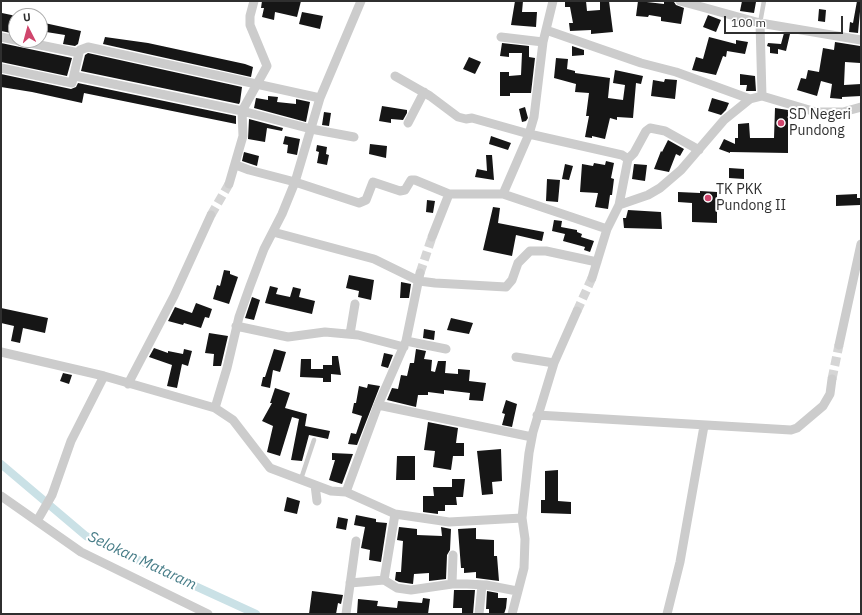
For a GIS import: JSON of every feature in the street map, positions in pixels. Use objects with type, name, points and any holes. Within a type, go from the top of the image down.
[{"type":"street","points":[[229,184],[244,136],[242,111],[267,66],[250,24],[250,16],[254,1]]},
{"type":"street","points":[[215,408],[227,368],[236,326],[250,286],[295,182],[320,98],[361,1]]},
{"type":"street","points":[[503,194],[530,134],[538,95],[543,42],[553,1]]},
{"type":"street","points":[[680,1],[760,23],[861,40]]},
{"type":"street","points":[[760,23],[762,96]]},
{"type":"street","points":[[546,30],[641,63],[676,72],[750,99]]},
{"type":"street","points":[[1,37],[79,53]]},
{"type":"street","points":[[501,37],[543,42]]},
{"type":"street","points":[[1,68],[69,83],[73,81],[75,76],[80,50],[88,47],[258,83],[320,98]]},
{"type":"street","points":[[75,76],[242,111],[311,129],[354,137]]},
{"type":"street","points":[[395,76],[424,92],[458,117],[466,119],[472,118],[530,134],[622,156],[628,159]]},
{"type":"street","points":[[408,123],[424,92]]},
{"type":"street","points":[[619,205],[648,195],[660,188],[681,170],[724,120],[750,99],[762,96],[816,112],[843,112],[861,107]]},
{"type":"street","points":[[592,278],[607,229],[619,205],[628,159],[634,153],[646,131],[650,128],[665,131],[699,150]]},
{"type":"street","points":[[236,165],[248,170],[295,182],[359,203],[366,200],[373,182],[400,190],[405,190],[411,180],[415,180],[449,194],[503,194],[607,229]]},
{"type":"street","points":[[432,237],[449,194]]},
{"type":"street","points":[[128,384],[174,296],[212,215]]},
{"type":"street","points":[[273,232],[374,259],[420,277],[506,287],[512,280],[518,263],[530,251],[546,251],[597,262]]},
{"type":"street","points":[[839,345],[861,244]]},
{"type":"street","points":[[346,492],[378,405],[405,344],[420,277]]},
{"type":"street","points":[[350,334],[355,304]]},
{"type":"street","points":[[512,614],[524,568],[525,539],[522,518],[532,437],[537,415],[554,363],[577,311]]},
{"type":"street","points":[[236,326],[288,337],[315,333],[350,334],[405,344],[446,349]]},
{"type":"street","points":[[1,352],[104,376],[215,408],[233,420],[270,468],[331,491],[346,492],[395,514],[449,522],[522,518]]},
{"type":"street","points":[[516,357],[554,363]]},
{"type":"street","points":[[37,521],[52,496],[71,441],[104,376]]},
{"type":"street","points":[[537,415],[695,423],[704,426],[791,430],[797,428],[823,406],[830,394],[832,379]]},
{"type":"street","points":[[378,405],[532,437]]},
{"type":"street","points":[[667,614],[680,562],[704,426]]},
{"type":"street","points":[[315,485],[317,501]]},
{"type":"street","points":[[1,496],[81,552],[208,614]]},
{"type":"street","points":[[384,580],[395,514]]},
{"type":"street","points":[[346,614],[356,541]]},
{"type":"street","points":[[452,584],[453,555]]},
{"type":"street","points":[[350,583],[384,580],[397,588],[411,590],[452,584],[482,585],[517,591]]},
{"type":"street","points":[[479,614],[482,585]]},
{"type":"lane","points":[[760,23],[764,1]]},
{"type":"lane","points":[[301,479],[314,440]]},
{"type":"building","points":[[262,1],[301,1],[297,17],[275,12],[274,20],[262,17],[264,8],[261,8]]},
{"type":"building","points":[[515,1],[523,1],[522,12],[537,12],[536,27],[511,25]]},
{"type":"building","points":[[565,1],[586,1],[587,11],[600,10],[600,1],[609,1],[613,32],[591,34],[591,30],[570,31],[569,23],[573,23],[570,7],[565,7]]},
{"type":"building","points":[[638,1],[664,4],[664,1],[674,2],[676,5],[684,8],[681,24],[661,21],[661,17],[649,15],[648,17],[636,16]]},
{"type":"building","points":[[742,1],[756,2],[754,13],[740,11]]},
{"type":"building","points":[[857,1],[861,1],[858,33],[849,32],[850,22],[853,23]]},
{"type":"building","points":[[819,9],[826,10],[825,22],[818,21]]},
{"type":"building","points":[[302,12],[323,16],[320,29],[299,24]]},
{"type":"building","points":[[2,13],[8,14],[8,32],[1,31]]},
{"type":"building","points":[[708,15],[721,20],[716,32],[703,27]]},
{"type":"building","points":[[48,24],[81,31],[78,44],[75,46],[63,44],[65,35],[48,32]]},
{"type":"building","points":[[784,33],[790,34],[786,51],[778,49],[778,54],[770,53],[770,47],[767,46],[768,43],[781,44]]},
{"type":"building","points":[[105,37],[148,43],[245,64],[253,67],[251,77],[103,44]]},
{"type":"building","points":[[709,37],[736,44],[736,40],[748,42],[745,54],[727,51],[726,57],[723,56],[716,75],[692,70],[696,57],[703,59]]},
{"type":"building","points":[[835,42],[860,46],[860,63],[845,62],[844,85],[861,84],[861,96],[842,97],[842,99],[830,98],[832,84],[821,81],[817,96],[797,90],[801,78],[806,79],[808,70],[819,72],[823,48],[834,50]]},
{"type":"building","points":[[1,43],[8,44],[8,48],[25,48],[72,58],[67,76],[1,62]]},
{"type":"building","points":[[502,43],[529,46],[529,57],[535,58],[531,93],[510,93],[510,96],[500,96],[500,72],[509,72],[509,76],[521,75],[522,53],[509,53],[509,57],[500,56]]},
{"type":"building","points":[[572,46],[584,50],[584,55],[572,56]]},
{"type":"building","points":[[88,53],[242,87],[240,102],[239,104],[81,71],[85,55]]},
{"type":"building","points":[[469,57],[481,62],[475,74],[463,69]]},
{"type":"building","points":[[556,58],[568,59],[567,69],[575,71],[575,73],[610,78],[608,98],[623,100],[625,85],[613,83],[615,70],[643,76],[641,84],[636,83],[633,118],[617,117],[617,120],[610,118],[605,139],[592,136],[592,138],[585,137],[589,116],[586,116],[589,93],[575,92],[576,84],[554,78]]},
{"type":"building","points":[[1,74],[71,89],[76,87],[78,83],[236,116],[236,124],[84,93],[82,103],[1,87]]},
{"type":"building","points":[[740,74],[755,76],[756,91],[746,91],[747,85],[740,85]]},
{"type":"building","points":[[665,79],[677,80],[675,99],[651,96],[653,80],[664,82]]},
{"type":"building","points":[[268,96],[278,97],[277,102],[296,104],[296,99],[310,102],[306,122],[254,108],[256,98],[268,100]]},
{"type":"building","points":[[712,98],[729,103],[726,110],[721,115],[708,111]]},
{"type":"building","points":[[382,106],[407,110],[407,113],[403,120],[391,119],[391,123],[379,121]]},
{"type":"building","points":[[525,107],[528,118],[526,121],[522,122],[519,109]]},
{"type":"building","name":"SD Negeri Pundong","points":[[775,108],[788,110],[788,153],[730,153],[719,149],[724,139],[735,144],[735,138],[738,138],[738,124],[749,123],[750,138],[774,138]]},
{"type":"building","points":[[324,112],[331,113],[329,126],[322,125]]},
{"type":"building","points":[[249,119],[283,128],[282,131],[267,128],[265,142],[248,139]]},
{"type":"building","points":[[285,136],[300,139],[297,155],[287,153],[288,145],[283,144]]},
{"type":"building","points":[[491,136],[511,143],[508,150],[489,144]]},
{"type":"building","points":[[668,140],[684,149],[680,156],[676,154],[669,172],[654,169],[661,151],[662,152]]},
{"type":"building","points":[[370,144],[387,146],[386,158],[369,154]]},
{"type":"building","points":[[317,145],[327,147],[326,154],[329,155],[327,165],[317,163],[319,152],[316,151]]},
{"type":"building","points":[[244,152],[259,156],[257,166],[242,161]]},
{"type":"building","points":[[486,155],[492,155],[494,180],[475,177],[477,169],[487,171]]},
{"type":"building","points":[[606,161],[614,163],[611,178],[614,179],[612,195],[610,195],[608,209],[595,207],[598,193],[580,192],[582,164],[593,166],[594,163],[605,165]]},
{"type":"building","points":[[565,164],[573,166],[569,180],[562,179]]},
{"type":"building","points":[[634,164],[647,165],[645,181],[632,179]]},
{"type":"building","points":[[729,168],[744,169],[744,179],[729,178]]},
{"type":"building","points":[[547,179],[560,180],[558,202],[546,201]]},
{"type":"building","points":[[700,191],[717,192],[717,223],[692,222],[692,203],[678,202],[678,192],[700,193]]},
{"type":"building","points":[[857,194],[857,198],[860,198],[860,205],[836,206],[836,195]]},
{"type":"building","points":[[427,200],[435,201],[433,213],[426,212]]},
{"type":"building","points":[[493,207],[500,208],[498,223],[544,232],[542,241],[516,235],[512,256],[483,250]]},
{"type":"building","points":[[628,210],[661,212],[662,229],[624,228],[623,218],[626,218]]},
{"type":"building","points":[[554,220],[562,221],[561,227],[577,230],[577,232],[582,234],[581,237],[594,241],[590,252],[584,250],[585,247],[563,241],[565,234],[552,231]]},
{"type":"building","points":[[224,270],[230,271],[230,274],[238,277],[229,304],[213,299],[217,285],[220,286]]},
{"type":"building","points":[[349,275],[374,280],[371,300],[358,297],[359,291],[346,288]]},
{"type":"building","points":[[401,282],[411,284],[409,298],[400,298]]},
{"type":"building","points":[[270,286],[278,288],[276,294],[290,297],[293,287],[301,289],[299,297],[315,301],[312,314],[265,303]]},
{"type":"building","points":[[252,297],[260,300],[254,320],[245,318]]},
{"type":"building","points":[[196,303],[212,309],[209,318],[205,317],[201,328],[184,323],[183,325],[168,321],[175,307],[192,313]]},
{"type":"building","points":[[1,308],[48,318],[45,333],[23,328],[20,343],[11,341],[14,326],[1,323]]},
{"type":"building","points":[[451,318],[473,323],[469,334],[447,330]]},
{"type":"building","points":[[424,329],[435,331],[434,340],[423,338]]},
{"type":"building","points":[[209,333],[228,336],[221,366],[213,366],[214,354],[205,353]]},
{"type":"building","points":[[154,348],[168,353],[168,351],[183,354],[184,349],[192,351],[188,366],[182,364],[177,388],[167,386],[172,365],[149,357]]},
{"type":"building","points":[[274,349],[286,352],[280,372],[273,370],[270,388],[261,386],[263,377],[265,377]]},
{"type":"building","points":[[416,349],[426,351],[424,359],[432,360],[431,371],[435,372],[438,361],[446,361],[445,373],[458,374],[458,369],[470,370],[469,381],[486,383],[483,401],[469,400],[470,393],[444,390],[444,394],[428,392],[428,395],[418,395],[416,407],[387,400],[392,388],[398,389],[401,375],[407,376],[410,363],[414,363]]},
{"type":"building","points":[[384,353],[393,355],[388,368],[381,366]]},
{"type":"building","points":[[332,356],[338,356],[341,375],[331,374],[331,382],[323,382],[323,378],[300,377],[301,359],[311,359],[311,369],[323,369],[323,365],[332,365]]},
{"type":"building","points":[[63,373],[72,375],[69,384],[60,381]]},
{"type":"building","points":[[368,384],[380,386],[357,445],[348,444],[351,433],[356,434],[362,416],[352,413],[354,403],[356,403],[359,386],[367,388]]},
{"type":"building","points":[[275,388],[290,393],[285,408],[307,414],[305,426],[330,431],[328,439],[309,435],[302,461],[291,460],[299,419],[292,417],[280,456],[267,452],[273,426],[262,421],[272,403],[270,403]]},
{"type":"building","points":[[506,400],[517,404],[512,427],[502,425],[505,414],[502,413]]},
{"type":"building","points":[[428,422],[458,428],[456,443],[464,443],[464,456],[453,456],[451,470],[433,467],[435,451],[424,450]]},
{"type":"building","points":[[501,449],[502,481],[492,482],[493,494],[482,495],[477,451]]},
{"type":"building","points":[[332,453],[353,454],[342,484],[329,480],[335,460],[332,460]]},
{"type":"building","points":[[397,456],[415,456],[415,480],[396,480]]},
{"type":"building","points":[[558,470],[558,501],[571,502],[571,514],[541,513],[541,500],[545,500],[545,471]]},
{"type":"building","points":[[452,479],[465,479],[463,497],[456,497],[457,505],[445,505],[445,511],[438,511],[438,514],[423,512],[423,496],[434,496],[433,487],[452,487]]},
{"type":"building","points":[[287,497],[300,501],[297,514],[284,511]]},
{"type":"building","points":[[356,515],[376,519],[376,522],[387,523],[381,562],[369,560],[370,550],[361,548],[365,527],[354,525]]},
{"type":"building","points":[[338,517],[348,519],[346,530],[336,528]]},
{"type":"building","points":[[399,527],[417,529],[417,535],[442,536],[441,527],[451,529],[450,550],[447,555],[446,579],[429,581],[429,573],[414,574],[413,584],[395,580],[396,572],[401,572],[403,541],[397,540]]},
{"type":"building","points":[[476,528],[476,539],[494,540],[494,556],[497,556],[499,581],[476,578],[476,572],[464,573],[464,568],[461,568],[458,529]]},
{"type":"building","points":[[454,590],[475,590],[473,614],[462,614],[462,608],[453,608]]},
{"type":"building","points":[[312,591],[343,595],[341,604],[338,603],[336,614],[309,614]]},
{"type":"building","points":[[487,591],[498,593],[498,598],[507,598],[504,614],[489,614],[489,609],[486,609]]},
{"type":"building","points":[[423,598],[430,599],[428,614],[357,614],[358,599],[378,601],[377,606],[397,608],[398,601],[422,603]]},
{"type":"waterway","name":"Selokan Mataram","points":[[1,464],[86,536],[256,614]]},
{"type":"tunnel","points":[[211,215],[229,184]]},
{"type":"tunnel","points":[[420,273],[432,237]]},
{"type":"tunnel","points":[[577,311],[592,278]]},
{"type":"tunnel","points":[[832,379],[839,345]]},
{"type":"place","name":"SD Negeri Pundong","points":[[781,123]]},
{"type":"place","name":"TK PKK Pundong II","points":[[708,198]]}]
